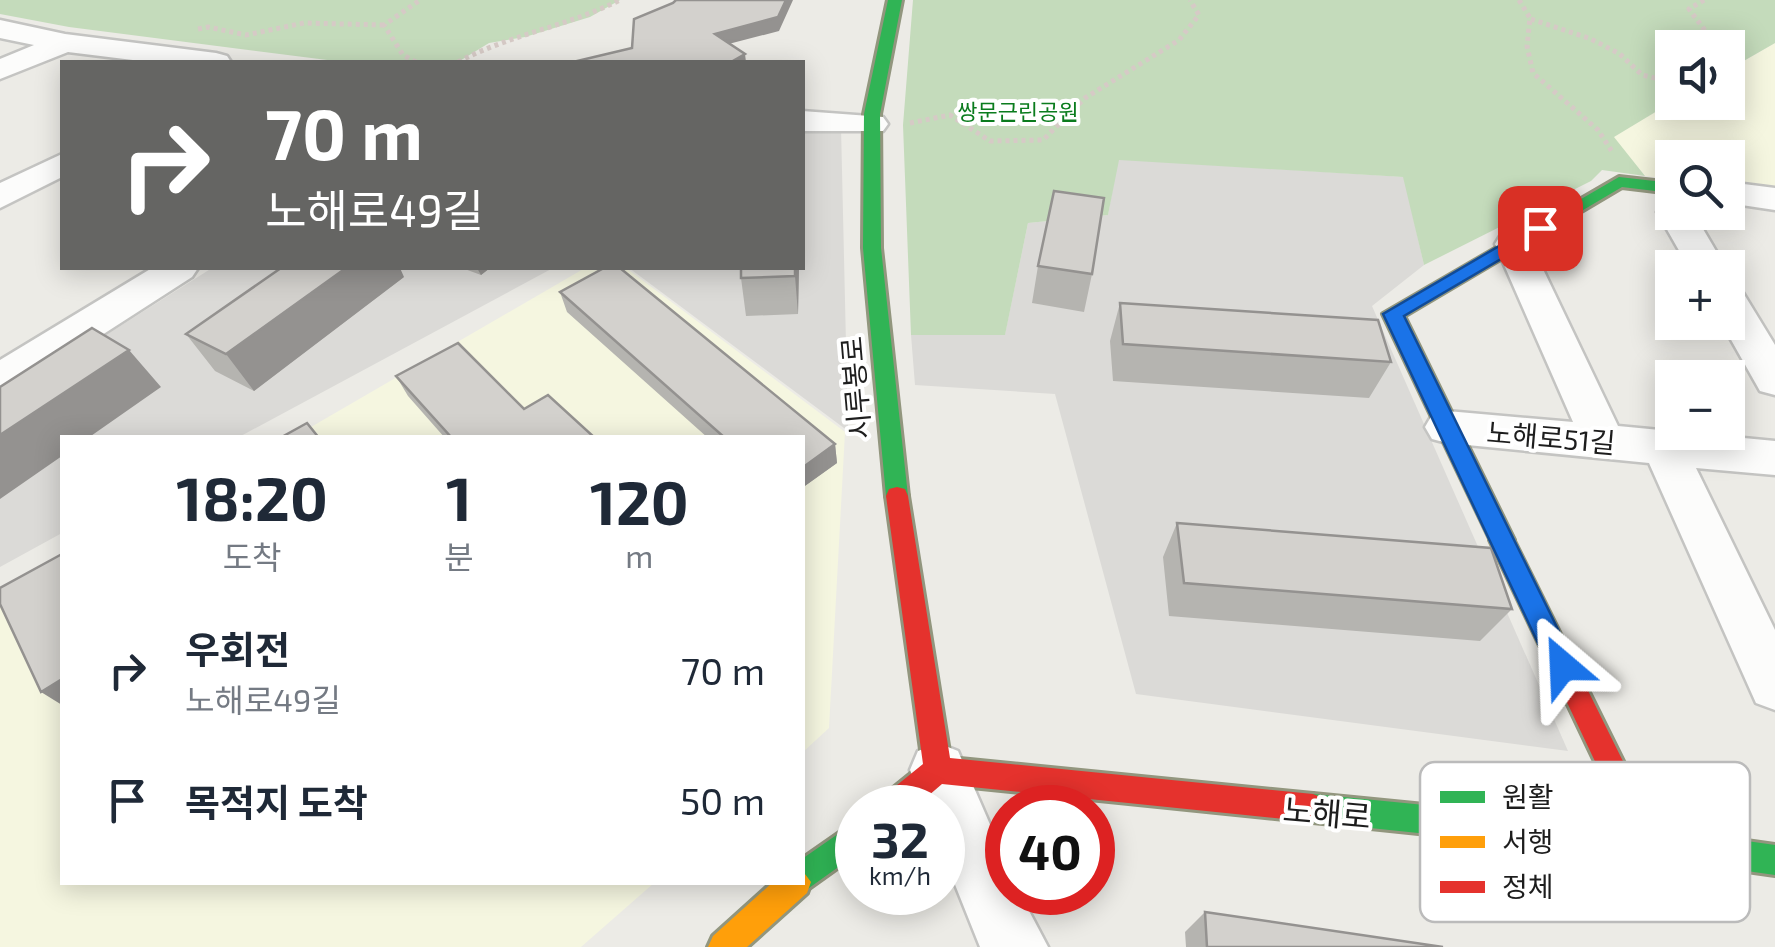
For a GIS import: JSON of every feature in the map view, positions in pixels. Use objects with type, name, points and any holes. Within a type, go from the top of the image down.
[{"type":"street","name":"시루봉로","points":[[896,0],[888,124],[872,248],[890,446],[938,770]]},
{"type":"street","points":[[0,28],[64,43],[200,60]]},
{"type":"street","points":[[0,70],[64,43]]},
{"type":"street","points":[[805,121],[888,124]]},
{"type":"street","points":[[0,197],[60,165]]},
{"type":"street","points":[[1609,762],[1393,314],[1619,182],[1655,194]]},
{"type":"street","points":[[1745,195],[1775,198]]},
{"type":"street","points":[[1513,244],[1603,441]]},
{"type":"street","points":[[0,380],[177,270]]},
{"type":"street","points":[[1745,329],[1775,380]]},
{"type":"street","name":"노해로51길","points":[[1447,427],[1655,446]]},
{"type":"street","points":[[1665,450],[1775,686]]},
{"type":"street","name":"노해로51길","points":[[1694,450],[1775,458]]},
{"type":"street","points":[[919,785],[938,770],[1007,938],[1017,947]]},
{"type":"street","name":"노해로","points":[[938,770],[1420,819]]},
{"type":"street","points":[[805,876],[835,852]]},
{"type":"street","name":"노해로","points":[[1750,856],[1775,860]]},
{"type":"street","points":[[724,947],[793,885]]},
{"type":"path","points":[[412,60],[403,55],[384,25],[420,0]]},
{"type":"path","points":[[461,60],[490,43],[526,37],[590,16],[620,0]]},
{"type":"path","points":[[888,124],[950,116],[990,141],[1043,140],[1084,98],[1178,40],[1199,14],[1190,0]]},
{"type":"path","points":[[1519,0],[1530,18],[1527,46],[1533,73],[1598,130],[1655,189]]},
{"type":"path","points":[[1704,0],[1689,9],[1705,30]]},
{"type":"path","points":[[1530,18],[1604,44],[1634,64],[1642,75],[1655,78]]},
{"type":"shaded area","points":[[1775,43],[1775,190],[1745,187],[1745,140],[1655,140],[1655,177],[1645,176],[1613,137],[1655,112],[1655,120],[1745,120],[1745,60]]},
{"type":"shaded area","points":[[805,125],[841,127],[848,431],[632,270],[805,270]]},
{"type":"shaded area","points":[[1118,159],[1404,177],[1424,265],[1372,306],[1568,751],[1136,694],[1055,394],[915,385],[911,335],[1005,334],[1028,223],[1108,215]]},
{"type":"shaded area","points":[[209,270],[549,270],[243,435],[60,435],[60,534],[0,567],[0,402]]},
{"type":"shaded area","points":[[582,270],[629,270],[845,432],[829,728],[805,750],[805,435],[297,435]]},
{"type":"shaded area","points":[[60,571],[60,885],[652,885],[581,947],[0,947],[0,606]]},
{"type":"green space","points":[[0,0],[620,0],[590,17],[525,37],[489,43],[461,60],[327,60],[69,27],[0,14]]},
{"type":"green space","name":"쌍문근린공원","points":[[913,0],[1775,0],[1775,43],[1745,60],[1745,30],[1655,30],[1655,112],[1614,137],[1645,176],[1602,170],[1591,181],[1424,265],[1403,177],[1119,160],[1108,215],[1028,223],[1005,335],[911,335],[903,125]]},
{"type":"building","points":[[786,0],[778,17],[715,34],[745,54],[734,60],[581,60],[632,48],[634,19],[673,3]]},
{"type":"building","points":[[1054,191],[1104,198],[1092,274],[1038,266]]},
{"type":"building","points":[[278,270],[343,270],[226,354],[186,334]]},
{"type":"building","points":[[600,270],[622,270],[835,444],[805,466],[805,435],[722,435],[560,292]]},
{"type":"building","points":[[741,270],[795,270],[795,276],[741,278]]},
{"type":"building","points":[[1120,303],[1378,320],[1391,362],[1123,344]]},
{"type":"building","points":[[92,328],[129,350],[0,435],[0,387]]},
{"type":"building","points":[[458,343],[524,409],[548,395],[592,435],[449,435],[396,376]]},
{"type":"building","points":[[307,423],[317,435],[285,435]]},
{"type":"building","points":[[1177,523],[1491,548],[1512,609],[1184,583]]},
{"type":"building","points":[[60,555],[60,680],[41,692],[0,604],[0,588]]},
{"type":"building","points":[[1205,912],[1443,947],[1207,947]]},
{"type":"traffic: fast","points":[[895,0],[872,114],[872,248],[897,496]]},
{"type":"traffic: fast","points":[[1502,540],[1393,314],[1619,182],[1655,186]]},
{"type":"traffic: fast","points":[[1313,808],[1420,819]]},
{"type":"traffic: fast","points":[[805,876],[835,852]]},
{"type":"traffic: fast","points":[[1750,856],[1775,860]]},
{"type":"traffic: slow","points":[[724,947],[793,885]]},
{"type":"traffic: jam","points":[[897,496],[938,770]]},
{"type":"traffic: jam","points":[[1502,540],[1609,762]]},
{"type":"traffic: jam","points":[[919,785],[938,770],[1313,808]]},
{"type":"route","points":[[1540,228],[1393,314],[1563,666]]}]
